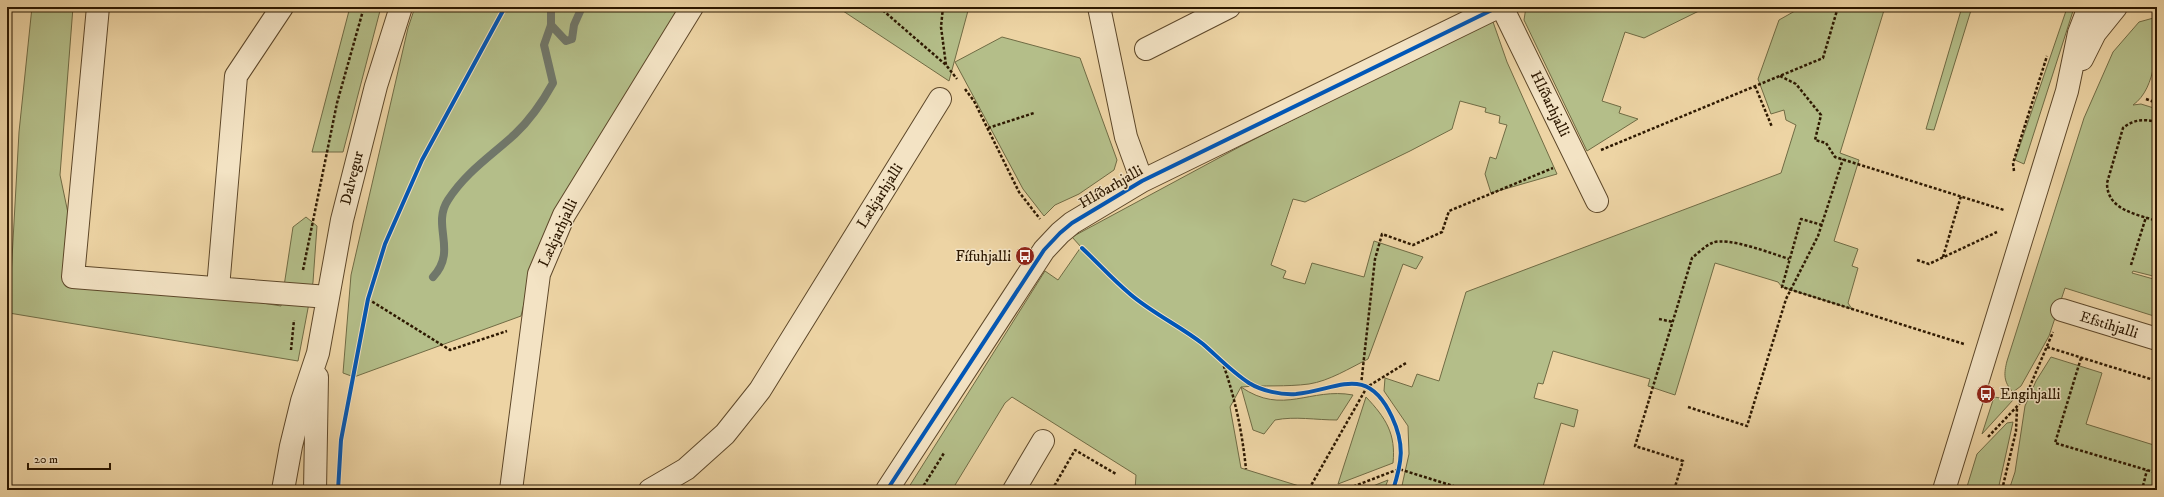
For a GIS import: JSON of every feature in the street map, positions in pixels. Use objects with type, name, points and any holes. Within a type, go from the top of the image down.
[{"type":"street","points":[[98,7],[73,277],[328,297]]},
{"type":"street","points":[[218,288],[236,76],[282,7]]},
{"type":"street","name":"Dalvegur","points":[[283,490],[291,446],[302,401],[318,353],[342,220],[376,86],[401,7]]},
{"type":"street","name":"Lækjarhjalli","points":[[511,490],[539,274],[564,214],[692,7]]},
{"type":"street","points":[[1099,7],[1126,137],[1142,181]]},
{"type":"street","points":[[1146,49],[1229,7]]},
{"type":"street","name":"Hlíðarhjalli","points":[[887,490],[1044,250],[1057,235],[1072,223],[1142,181],[1498,7]]},
{"type":"street","name":"Hlíðarhjalli","points":[[1502,7],[1597,201]]},
{"type":"street","points":[[1944,490],[2067,91],[2079,34],[2089,7]]},
{"type":"street","points":[[2067,91],[2095,33],[2116,7]]},
{"type":"street","name":"Lækjarhjalli","points":[[650,490],[686,469],[726,434],[760,390],[940,99]]},
{"type":"street","name":"Efstihjalli","points":[[2062,310],[2157,339]]},
{"type":"street","name":"Dalvegur","points":[[314,490],[318,353]]},
{"type":"street","points":[[1014,490],[1043,441]]},
{"type":"path","points":[[880,7],[946,65],[974,101],[1019,192],[1044,225],[1057,235]]},
{"type":"path","points":[[943,7],[941,27],[946,65]]},
{"type":"path","points":[[1593,153],[1823,58],[1838,7]]},
{"type":"path","points":[[2015,174],[2013,163],[2048,50]]},
{"type":"path","points":[[1780,76],[1796,84],[1821,115],[1815,140],[1826,143],[1832,154],[1842,159],[2007,210]]},
{"type":"path","points":[[1755,86],[1772,127]]},
{"type":"path","points":[[2146,99],[2157,102]]},
{"type":"path","points":[[988,128],[1034,113]]},
{"type":"path","points":[[2157,122],[2139,120],[2130,122],[2123,128],[2107,183],[2107,190],[2114,204],[2157,222]]},
{"type":"path","points":[[1688,407],[1746,426],[1790,290],[1822,225],[1842,159]]},
{"type":"path","points":[[1361,385],[1375,259],[1382,234],[1413,245],[1442,232],[1449,211],[1559,165]]},
{"type":"path","points":[[1943,257],[1961,196]]},
{"type":"path","points":[[2131,265],[2146,217]]},
{"type":"path","points":[[1822,225],[1801,219],[1782,287],[1966,344]]},
{"type":"path","points":[[1917,260],[1929,264],[2001,230]]},
{"type":"path","points":[[1674,490],[1683,461],[1635,446],[1692,258],[1713,242],[1737,242],[1789,259]]},
{"type":"path","points":[[368,300],[450,350],[511,329]]},
{"type":"path","points":[[1983,441],[2026,398],[2062,310]]},
{"type":"path","points":[[1659,319],[1673,322]]},
{"type":"path","points":[[2047,347],[2157,381]]},
{"type":"path","points":[[2081,358],[2055,443],[2157,473]]},
{"type":"path","points":[[1222,361],[1233,392],[1241,431],[1246,469]]},
{"type":"path","points":[[1309,489],[1366,387],[1406,363]]},
{"type":"path","points":[[1999,393],[2026,398]]},
{"type":"path","points":[[2002,490],[2016,431],[2018,407]]},
{"type":"path","points":[[1052,490],[1075,450],[1116,474]]},
{"type":"path","points":[[921,490],[946,451]]},
{"type":"path","points":[[1344,490],[1399,469],[1466,490]]},
{"type":"path","points":[[2143,486],[2147,470]]},
{"type":"green space","points":[[32,7],[73,7],[60,175],[80,270],[133,282],[281,306],[293,227],[306,217],[317,226],[313,282],[298,361],[9,313],[19,132]]},
{"type":"green space","points":[[350,7],[381,7],[343,152],[312,152]]},
{"type":"green space","points":[[415,7],[684,7],[533,267],[521,316],[354,377],[343,373],[351,275],[408,28]]},
{"type":"green space","points":[[837,7],[969,7],[949,81]]},
{"type":"green space","points":[[1526,7],[1707,7],[1644,38],[1625,32],[1602,101],[1621,107],[1619,113],[1638,119],[1587,151],[1524,20]]},
{"type":"green space","points":[[1802,7],[1820,9],[1821,7],[1885,7],[1840,153],[1859,160],[1834,241],[1858,249],[1852,266],[1858,268],[1848,303],[1852,309],[1782,287],[1778,282],[1715,263],[1675,395],[1648,386],[1650,379],[1553,351],[1543,384],[1538,383],[1534,398],[1578,410],[1574,427],[1561,423],[1542,490],[1401,490],[1409,454],[1408,426],[1384,391],[1385,378],[1412,387],[1417,374],[1439,381],[1466,292],[1781,173],[1796,125],[1786,120],[1784,110],[1771,114],[1758,79],[1779,20]]},
{"type":"green space","points":[[1962,7],[1972,7],[1934,130],[1926,129]]},
{"type":"green space","points":[[2067,8],[2073,11],[2024,164],[2015,160]]},
{"type":"green space","points":[[2157,17],[2156,52],[2151,77],[2147,88],[2133,105],[2141,104],[2157,109],[2157,277],[2133,271],[2132,273],[2157,280],[2157,317],[2065,288],[2049,336],[2021,386],[2013,392],[2007,385],[2005,377],[2007,361],[2084,118],[2113,52],[2139,22]]},
{"type":"green space","points":[[1492,19],[1507,62],[1557,174],[1491,193],[1485,174],[1490,157],[1496,159],[1507,125],[1499,123],[1500,116],[1485,112],[1486,108],[1460,101],[1452,129],[1305,202],[1293,199],[1271,265],[1286,271],[1283,278],[1305,284],[1312,263],[1364,277],[1374,241],[1423,257],[1416,269],[1403,264],[1368,359],[1339,374],[1309,384],[1241,387],[1230,407],[1241,468],[1312,490],[1135,490],[1136,475],[1012,397],[1005,403],[952,490],[907,490],[1045,271],[1058,280],[1081,247],[1072,237],[1241,146]]},
{"type":"green space","points":[[1002,37],[1080,58],[1117,160],[1114,170],[1079,194],[1055,205],[1044,216],[1023,189],[955,62]]},
{"type":"green space","points":[[2051,357],[2102,373],[2086,424],[2157,446],[2157,490],[2009,490],[2015,472],[2025,406],[2036,381]]},
{"type":"green space","points":[[1241,387],[1256,395],[1270,399],[1284,400],[1323,394],[1353,395],[1337,420],[1298,418],[1275,420],[1264,434],[1253,430]]},
{"type":"green space","points":[[1366,397],[1379,412],[1388,427],[1393,443],[1393,463],[1338,484]]},
{"type":"green space","points":[[1994,397],[2013,400],[1982,434]]},
{"type":"green space","points":[[2013,422],[1998,490],[1966,490],[1977,454],[2007,423]]},
{"type":"green space","points":[[1388,480],[1384,490],[1363,490]]},
{"type":"waterway","points":[[433,277],[440,267],[444,257],[442,219],[448,200],[455,190],[479,165],[526,123],[541,103],[553,83],[544,45],[551,25],[551,10],[553,7]]},
{"type":"waterway","points":[[551,25],[566,41],[572,39],[574,25],[582,7]]},
{"type":"cycle path","points":[[338,490],[341,440],[368,299],[385,244],[422,160],[505,7]]},
{"type":"cycle path","points":[[887,490],[1044,250],[1072,223],[1142,181],[1498,7]]},
{"type":"cycle path","points":[[1082,248],[1139,301],[1194,337],[1237,374],[1254,386],[1272,392],[1290,394],[1311,392],[1338,385],[1350,384],[1362,385],[1372,390],[1382,400],[1392,417],[1399,436],[1401,454],[1393,490]]},
{"type":"place","name":"Fífuhjalli","points":[[1025,256]]},
{"type":"place","name":"Engihjalli","points":[[1986,394]]}]
